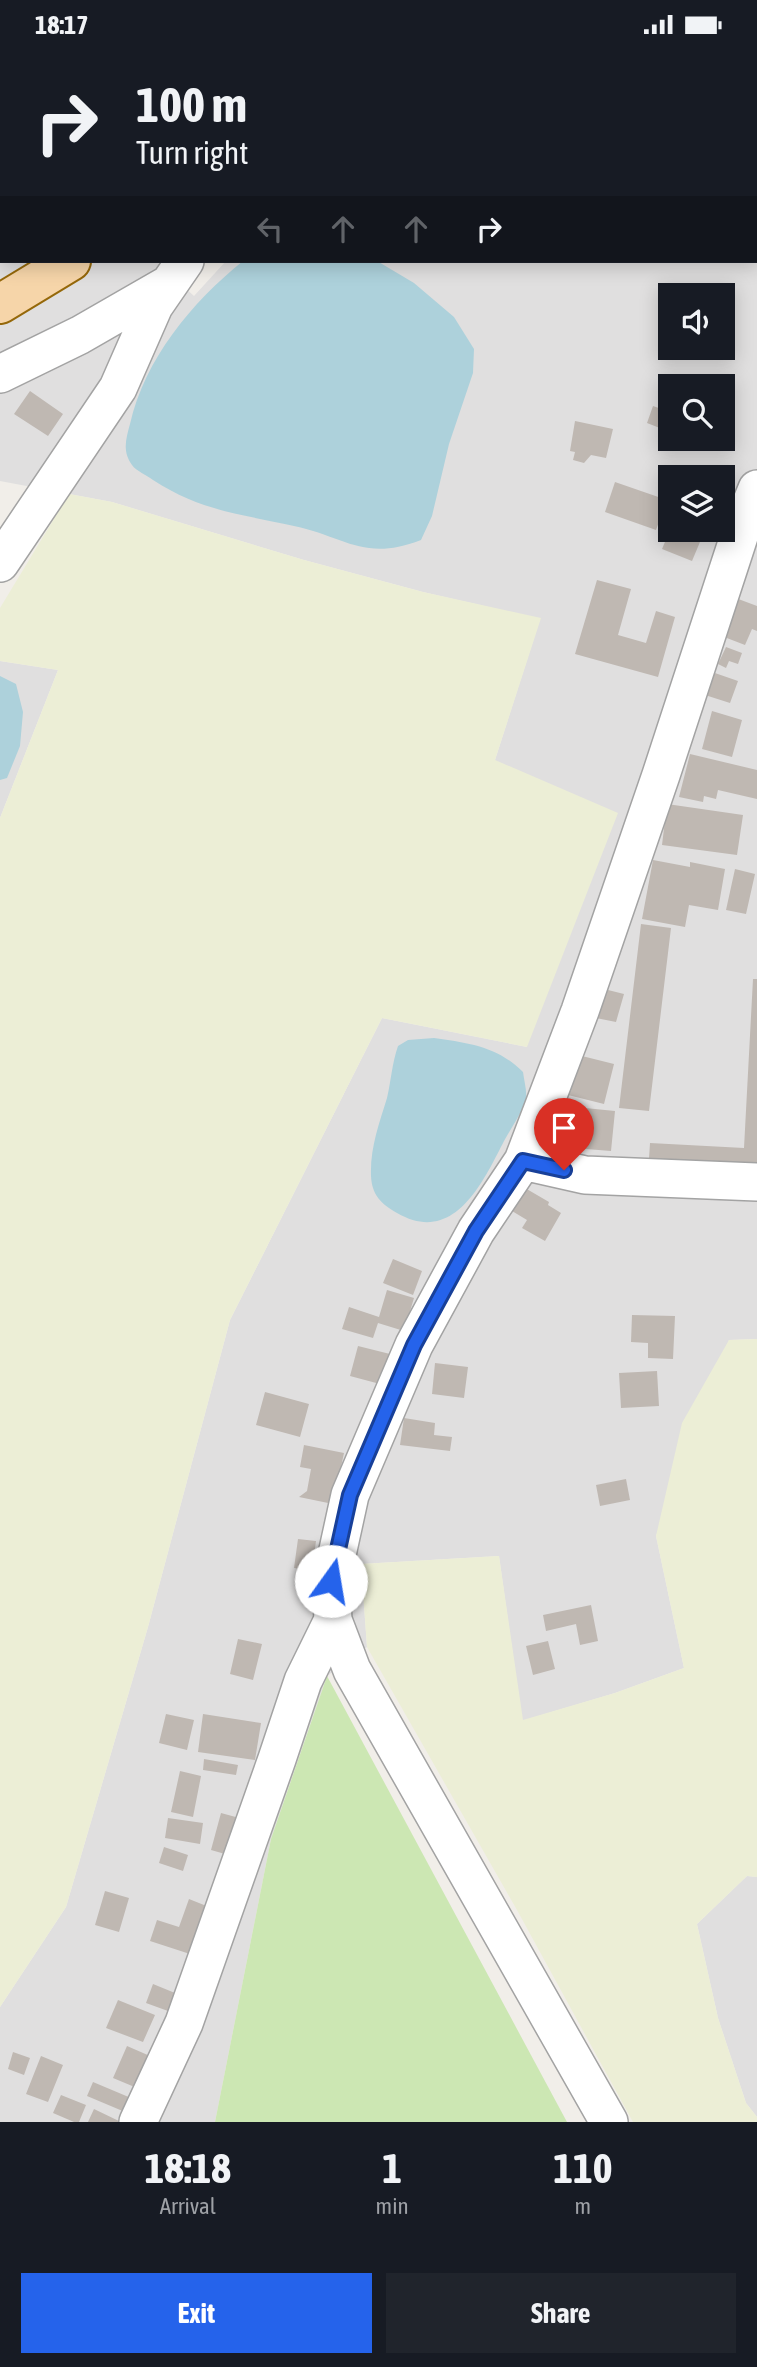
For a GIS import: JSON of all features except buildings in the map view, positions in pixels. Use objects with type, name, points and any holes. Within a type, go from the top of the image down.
[{"type":"main road","points":[[0,303],[68,263]]},
{"type":"street","points":[[0,374],[80,335],[176,273]]},
{"type":"street","points":[[0,563],[118,388],[154,306],[176,273]]},
{"type":"street","points":[[609,2122],[352,1670],[333,1620],[331,1581],[350,1495],[414,1345],[476,1231],[523,1161],[580,1011],[757,489]]},
{"type":"street","points":[[523,1161],[584,1175],[757,1182]]},
{"type":"street","points":[[138,2122],[184,2022],[303,1681],[333,1620]]},
{"type":"shaded area","points":[[0,263],[158,263],[194,296],[224,263],[757,263],[757,1339],[729,1340],[656,1536],[684,1668],[615,1693],[522,1721],[499,1556],[361,1564],[367,1647],[327,1676],[271,1839],[215,2122],[0,2122],[0,2007],[66,1907],[148,1627],[230,1320],[382,1018],[527,1047],[495,760],[540,619],[423,592],[304,560],[112,502],[0,481]]},
{"type":"shaded area","points":[[0,661],[58,670],[0,818]]},
{"type":"shaded area","points":[[747,1876],[757,1877],[757,2117],[746,2103],[718,2018],[697,1924]]},
{"type":"green space","points":[[69,494],[112,502],[304,560],[423,592],[541,618],[495,760],[618,813],[527,1047],[382,1018],[230,1320],[148,1627],[66,1907],[0,2007],[0,818],[58,670],[0,661],[0,608]]},
{"type":"green space","points":[[757,1339],[757,1877],[747,1876],[697,1924],[718,2018],[746,2103],[757,2117],[757,2122],[633,2122],[517,1910],[367,1647],[361,1564],[499,1556],[523,1720],[615,1693],[684,1668],[656,1536],[682,1423],[729,1340]]},
{"type":"green space","points":[[327,1676],[567,2122],[215,2122],[271,1839]]},
{"type":"water","points":[[241,263],[380,263],[414,283],[454,317],[474,349],[473,373],[449,444],[432,516],[421,540],[384,549],[356,545],[294,526],[204,505],[171,490],[132,465],[126,450],[127,435],[147,377],[188,314]]},
{"type":"water","points":[[0,676],[16,684],[23,712],[20,746],[7,778],[0,780]]},
{"type":"water","points":[[434,1038],[470,1044],[503,1056],[523,1072],[526,1098],[520,1114],[486,1174],[464,1205],[450,1216],[435,1221],[417,1221],[397,1213],[378,1198],[373,1189],[371,1166],[398,1046],[408,1040]]},
{"type":"route","points":[[331,1581],[350,1495],[414,1345],[476,1231],[523,1161],[564,1170]]}]
